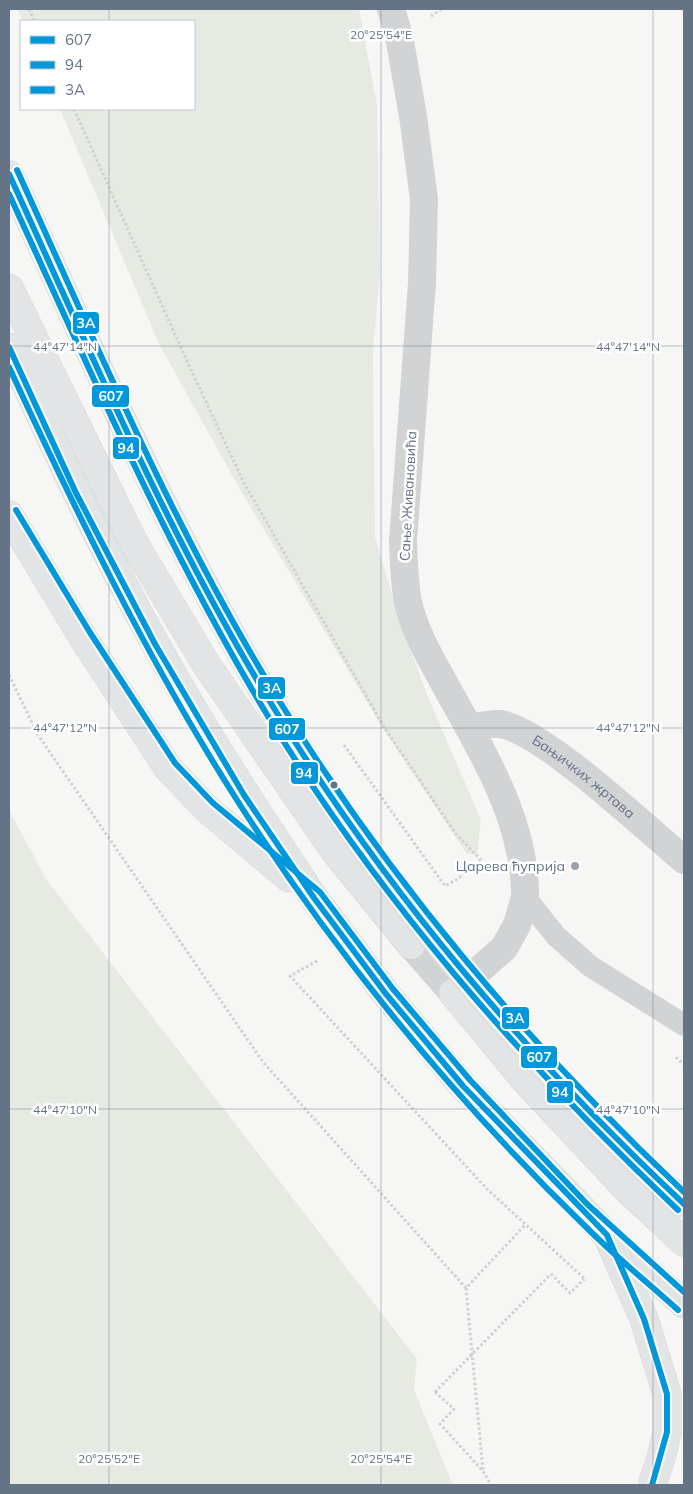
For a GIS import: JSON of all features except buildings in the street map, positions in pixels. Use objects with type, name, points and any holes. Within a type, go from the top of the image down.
[{"type":"main road","points":[[9,174],[109,392],[182,541],[226,626],[289,732],[361,840],[474,985],[571,1094],[684,1204]]},
{"type":"main road","points":[[9,288],[135,545],[206,664],[334,850],[411,945]]},
{"type":"main road","points":[[9,348],[76,493],[155,644],[244,795],[314,898],[386,994],[463,1086],[607,1235],[684,1304]]},
{"type":"main road","points":[[9,515],[82,636],[168,768],[206,809],[314,898]]},
{"type":"main road","points":[[452,993],[524,1078],[628,1190],[684,1242]]},
{"type":"main road","points":[[607,1235],[644,1319],[667,1394],[667,1432],[652,1485]]},
{"type":"street","name":"Сање Живановића","points":[[391,9],[399,36],[413,116],[424,199],[422,283],[403,541],[408,603],[430,657],[469,728],[498,788],[518,838],[525,874],[525,897],[517,925],[504,948],[452,993]]},
{"type":"street","name":"Бањичких жртава","points":[[469,728],[498,723],[517,729],[546,746],[684,860]]},
{"type":"street","points":[[411,945],[452,993]]},
{"type":"lane","points":[[525,897],[556,936],[590,966],[684,1025]]},
{"type":"path","points":[[74,110],[243,481],[384,727],[456,834],[481,860]]},
{"type":"path","points":[[9,675],[38,735],[263,1062],[466,1288],[483,1471]]},
{"type":"path","points":[[344,745],[445,886],[456,880]]},
{"type":"path","points":[[466,1288],[525,1225]]},
{"type":"path","points":[[490,1485],[483,1471],[440,1424],[454,1409],[435,1392],[551,1274],[570,1293],[585,1279]]},
{"type":"shaded area","points":[[17,9],[359,9],[377,105],[380,272],[373,351],[375,537],[402,627],[428,697],[481,820],[477,854],[467,854],[382,727],[242,493],[159,344],[60,110],[195,110],[195,20],[22,20]]},
{"type":"shaded area","points":[[9,810],[46,879],[417,1359],[414,1390],[453,1485],[9,1485]]},
{"type":"transit line","name":"3A","points":[[17,170],[140,440],[173,507],[242,638],[323,770],[416,899],[466,961],[571,1079],[684,1192]]},
{"type":"transit line","name":"607","points":[[9,174],[101,376],[165,510],[234,641],[316,774],[362,841],[461,969],[569,1089],[684,1204]]},
{"type":"transit line","name":"94","points":[[9,194],[129,455],[193,583],[263,708],[307,777],[353,845],[402,910],[507,1035],[562,1095],[678,1210]]},
{"type":"transit line","name":"607","points":[[9,347],[76,493],[155,644],[244,795],[314,898],[386,994],[463,1086],[607,1235],[644,1319],[667,1394],[667,1432],[652,1485]]},
{"type":"transit line","name":"94","points":[[9,367],[87,532],[143,640],[235,797],[313,912],[399,1023],[490,1128],[598,1239],[678,1310]]},
{"type":"transit line","name":"3A","points":[[16,510],[89,631],[175,763],[213,803],[320,892],[393,989],[470,1080],[587,1204],[684,1292]]},
{"type":"place","name":"Царева ћуприја","points":[[575,866]]}]
